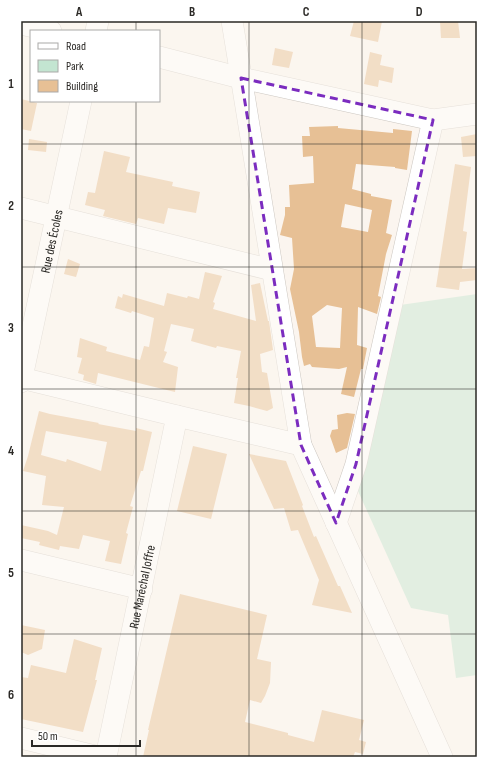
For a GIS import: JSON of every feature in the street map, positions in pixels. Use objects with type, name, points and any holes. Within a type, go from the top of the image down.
[{"type":"street","points":[[232,21],[301,445],[442,757]]},
{"type":"street","points":[[21,24],[47,30]]},
{"type":"street","points":[[160,57],[241,78],[433,120],[477,114]]},
{"type":"street","name":"Rue des Écoles","points":[[21,379],[81,102]]},
{"type":"street","points":[[336,523],[356,464],[433,120]]},
{"type":"street","points":[[21,208],[272,270]]},
{"type":"street","points":[[21,379],[301,445]]},
{"type":"street","name":"Rue Maréchal Joffre","points":[[106,757],[177,416]]},
{"type":"street","points":[[21,560],[142,588]]},
{"type":"street","points":[[21,738],[99,757]]},
{"type":"highlighted area","points":[[241,78],[433,120],[356,464],[336,523],[301,445]]},
{"type":"green space","points":[[477,294],[477,675],[456,678],[448,615],[411,608],[358,491],[400,305]]},
{"type":"building","points":[[354,21],[382,21],[378,42],[350,36]]},
{"type":"building","points":[[440,21],[458,21],[460,38],[441,38]]},
{"type":"building","points":[[275,48],[293,52],[289,68],[272,65]]},
{"type":"building","points":[[370,52],[382,55],[380,65],[394,68],[392,83],[379,80],[378,87],[364,84]]},
{"type":"building","points":[[21,99],[37,103],[31,131],[21,129]]},
{"type":"building","points":[[338,126],[338,128],[393,133],[393,129],[412,131],[407,170],[395,167],[356,164],[352,189],[371,194],[371,196],[392,200],[386,233],[392,235],[386,254],[378,296],[381,297],[377,314],[358,307],[357,345],[367,348],[363,369],[361,369],[354,397],[341,394],[347,367],[339,369],[312,367],[310,364],[304,366],[290,289],[294,269],[292,238],[280,235],[285,215],[285,207],[290,207],[289,185],[314,183],[313,156],[303,157],[302,136],[310,136],[309,127]],"holes":[[[345,204],[372,210],[368,232],[341,227]],[[327,305],[342,308],[340,348],[316,347],[312,316]]]},
{"type":"building","points":[[477,134],[477,156],[463,157],[461,137]]},
{"type":"building","points":[[29,139],[47,142],[46,152],[28,150]]},
{"type":"building","points":[[104,151],[130,157],[126,172],[173,182],[172,186],[200,192],[196,213],[168,208],[164,224],[138,218],[136,224],[103,216],[105,210],[85,205],[88,192],[95,193]]},
{"type":"building","points":[[455,164],[471,167],[463,231],[467,232],[462,269],[477,268],[477,280],[460,282],[459,290],[436,287]]},
{"type":"building","points":[[68,259],[80,264],[76,277],[64,274]]},
{"type":"building","points":[[205,272],[222,276],[213,302],[215,303],[213,309],[256,321],[251,285],[260,283],[269,321],[273,350],[260,354],[262,372],[267,373],[273,408],[267,411],[234,403],[238,378],[236,378],[241,351],[217,346],[216,348],[191,341],[194,329],[171,324],[164,351],[167,352],[163,362],[178,367],[175,392],[98,373],[96,384],[83,380],[84,375],[78,373],[82,358],[77,357],[80,338],[107,347],[106,351],[140,360],[144,346],[149,347],[154,318],[132,311],[131,313],[115,308],[118,296],[122,298],[123,294],[164,306],[167,293],[187,298],[188,296],[199,299]]},
{"type":"building","points":[[39,411],[99,423],[98,424],[136,431],[136,428],[152,432],[143,471],[141,471],[130,506],[133,507],[126,533],[128,534],[121,564],[105,561],[110,541],[83,535],[79,549],[60,546],[59,550],[39,545],[40,542],[21,538],[21,525],[48,531],[57,535],[64,507],[42,505],[46,476],[23,471]],"holes":[[[46,431],[107,442],[101,471],[67,459],[66,462],[41,455]]]},
{"type":"building","points":[[347,413],[355,414],[347,448],[336,453],[330,436],[332,430],[338,429],[337,415]]},
{"type":"building","points":[[193,446],[227,454],[211,519],[177,511]]},
{"type":"building","points":[[249,454],[286,461],[314,537],[316,536],[338,586],[340,586],[352,613],[312,605],[319,580],[298,530],[291,531],[284,508],[274,509]]},
{"type":"building","points":[[180,594],[267,615],[257,659],[271,662],[270,683],[261,703],[250,700],[245,722],[288,733],[288,735],[314,742],[322,710],[364,720],[359,740],[366,742],[363,754],[355,752],[353,757],[143,757]]},
{"type":"building","points":[[21,625],[45,630],[42,649],[28,655],[21,652]]},
{"type":"building","points":[[74,639],[102,648],[95,680],[97,680],[83,732],[21,719],[21,677],[28,678],[31,665],[66,673]]}]
